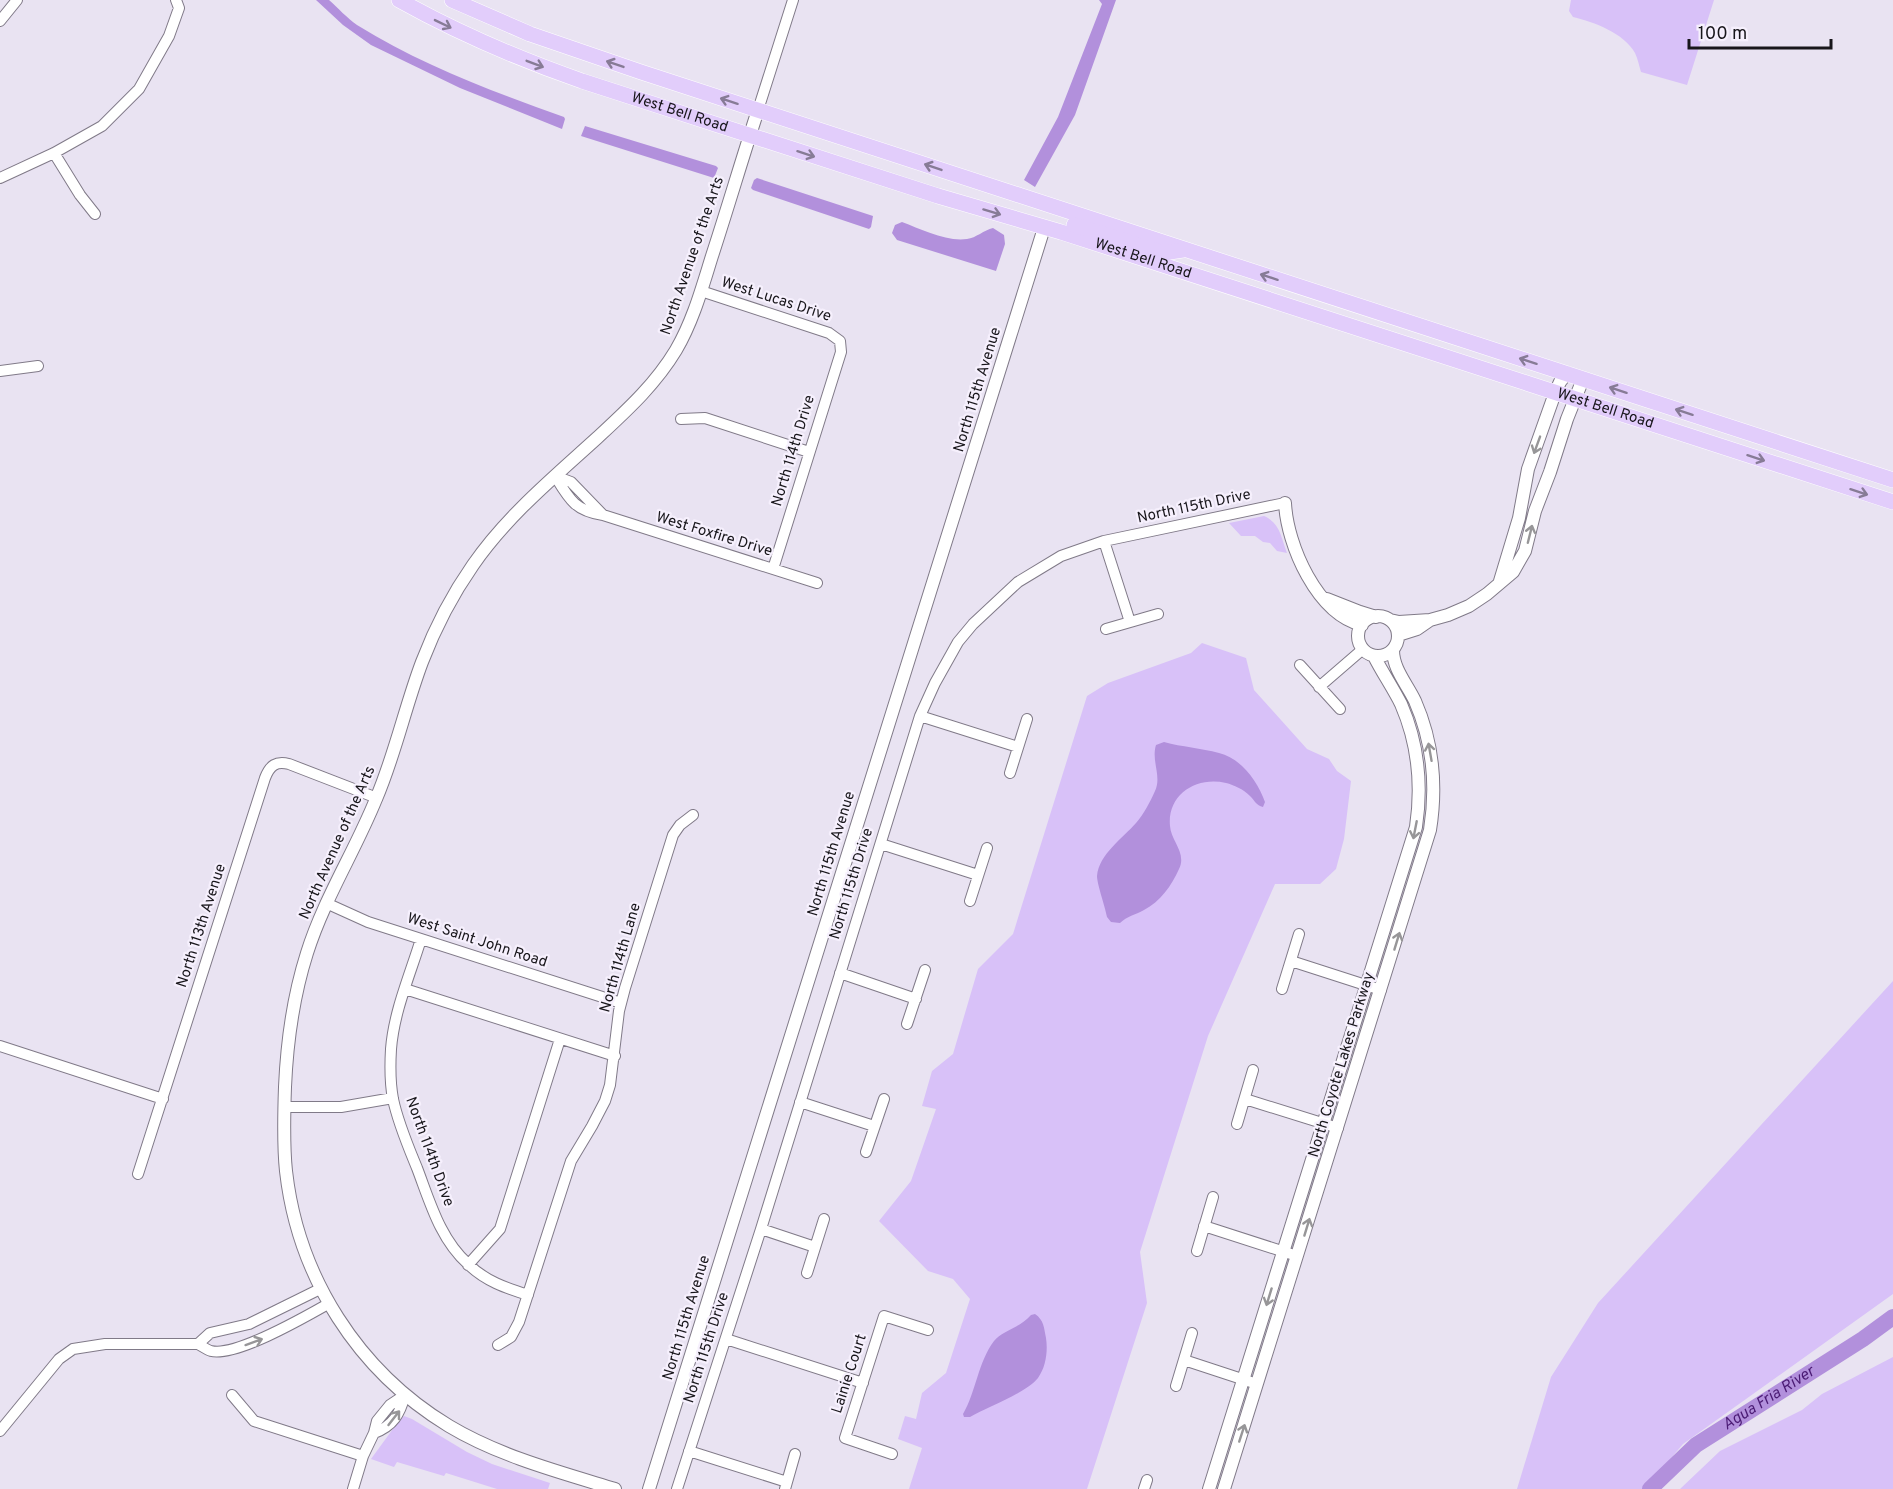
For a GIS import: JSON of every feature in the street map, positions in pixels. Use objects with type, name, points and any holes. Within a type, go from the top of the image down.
[{"type":"main road","name":"West Bell Road","points":[[399,0],[444,24],[533,63],[750,136],[1044,228],[1893,502]]},
{"type":"main road","name":"West Bell Road","points":[[452,0],[530,34],[758,110],[1893,480]]},
{"type":"main road","points":[[1044,228],[1048,223],[1060,220],[1163,253],[1187,250]]},
{"type":"main road","points":[[1197,277],[1222,275],[1284,295],[1295,294],[1302,288]]},
{"type":"main road","points":[[1331,320],[1338,314],[1344,313],[1405,332],[1440,333]]},
{"type":"street","points":[[0,21],[17,0]]},
{"type":"street","points":[[0,178],[54,153],[102,126],[139,89],[169,36],[179,8],[176,0]]},
{"type":"street","points":[[758,110],[793,0]]},
{"type":"street","name":"North Avenue of the Arts","points":[[615,1489],[483,1444],[439,1420],[405,1395],[366,1357],[320,1289],[306,1254],[290,1201],[285,1166],[284,1107],[289,1035],[296,993],[306,955],[326,903],[377,798],[421,664],[442,615],[474,564],[495,537],[555,476],[641,397],[679,345],[700,291],[758,110]]},
{"type":"street","points":[[54,153],[80,195],[95,214]]},
{"type":"street","name":"North 115th Avenue","points":[[649,1489],[1044,228]]},
{"type":"street","name":"West Lucas Drive","points":[[700,291],[829,333],[840,341]]},
{"type":"street","name":"North 114th Drive","points":[[773,569],[841,352],[840,341]]},
{"type":"street","points":[[0,370],[38,366]]},
{"type":"street","points":[[1500,582],[1519,518],[1528,469],[1555,393],[1567,373]]},
{"type":"street","points":[[1323,597],[1360,612],[1399,622],[1430,620],[1469,606],[1513,572],[1526,551],[1535,511],[1583,380]]},
{"type":"street","points":[[681,419],[705,418],[809,452]]},
{"type":"street","name":"West Foxfire Drive","points":[[555,476],[567,495],[585,513],[603,515],[817,583]]},
{"type":"street","points":[[1285,503],[1288,529],[1309,579],[1339,614],[1362,625]]},
{"type":"street","name":"North 115th Drive","points":[[677,1489],[761,1230],[920,716],[958,642],[986,610],[1018,582],[1061,556],[1104,541],[1285,503]]},
{"type":"street","points":[[1104,541],[1130,622]]},
{"type":"street","points":[[1106,629],[1158,614]]},
{"type":"street","points":[[1376,617],[1362,625],[1358,637],[1368,652],[1384,656],[1393,650],[1398,634],[1390,620]]},
{"type":"street","points":[[1398,634],[1417,629],[1430,620]]},
{"type":"street","name":"North Coyote Lakes Parkway","points":[[1224,1489],[1427,846],[1434,795],[1430,749],[1414,699],[1393,662],[1393,650]]},
{"type":"street","points":[[1319,687],[1368,652]]},
{"type":"street","name":"North Coyote Lakes Parkway","points":[[1209,1489],[1413,842],[1419,794],[1416,752],[1401,705],[1368,652]]},
{"type":"street","points":[[1300,665],[1340,709]]},
{"type":"street","points":[[920,716],[1018,747]]},
{"type":"street","points":[[1010,773],[1027,719]]},
{"type":"street","name":"North 113th Avenue","points":[[138,1174],[265,778],[274,764],[284,763],[311,771],[377,798]]},
{"type":"street","name":"North 114th Lane","points":[[498,1345],[505,1342],[516,1330],[571,1161],[605,1101],[615,1056],[621,1003],[674,835],[680,825],[693,814]]},
{"type":"street","points":[[881,844],[978,876]]},
{"type":"street","points":[[970,901],[987,848]]},
{"type":"street","name":"West Saint John Road","points":[[326,903],[359,918],[621,1003]]},
{"type":"street","points":[[1282,989],[1299,934]]},
{"type":"street","name":"North 114th Drive","points":[[421,939],[392,1040],[393,1098],[402,1131],[439,1224],[449,1242],[468,1265],[494,1283],[528,1295]]},
{"type":"street","points":[[1291,961],[1381,990]]},
{"type":"street","points":[[907,1024],[925,970]]},
{"type":"street","points":[[840,974],[916,999]]},
{"type":"street","points":[[405,989],[615,1056]]},
{"type":"street","points":[[468,1265],[500,1229],[560,1039]]},
{"type":"street","points":[[0,1046],[163,1099]]},
{"type":"street","points":[[1237,1124],[1253,1070]]},
{"type":"street","points":[[284,1107],[341,1107],[393,1098]]},
{"type":"street","points":[[866,1152],[884,1099]]},
{"type":"street","points":[[1245,1099],[1338,1128]]},
{"type":"street","points":[[800,1102],[874,1126]]},
{"type":"street","points":[[1197,1251],[1213,1197]]},
{"type":"street","points":[[807,1273],[824,1219]]},
{"type":"street","points":[[1204,1226],[1298,1256]]},
{"type":"street","points":[[761,1230],[815,1246]]},
{"type":"street","points":[[198,1344],[210,1334],[249,1323],[320,1289]]},
{"type":"street","points":[[0,1431],[59,1359],[74,1349],[105,1344],[198,1344],[212,1351],[239,1347],[269,1336],[328,1304]]},
{"type":"street","name":"Lainie Court","points":[[892,1454],[845,1438],[884,1316],[928,1330]]},
{"type":"street","points":[[1176,1386],[1192,1333]]},
{"type":"street","points":[[726,1339],[863,1383]]},
{"type":"street","points":[[1184,1360],[1257,1383]]},
{"type":"street","points":[[232,1395],[254,1421],[363,1456]]},
{"type":"street","points":[[353,1489],[377,1421],[390,1405],[405,1395]]},
{"type":"street","points":[[689,1451],[786,1485],[795,1454]]},
{"type":"shaded area","points":[[316,0],[329,0],[357,25],[406,53],[485,87],[564,117],[562,129],[460,88],[371,45],[343,25]]},
{"type":"shaded area","points":[[1099,0],[1116,0],[1075,115],[1035,187],[1024,180],[1058,117],[1102,4]]},
{"type":"shaded area","points":[[1571,0],[1714,0],[1687,85],[1641,72],[1635,53],[1624,40],[1599,25],[1573,17],[1569,11]]},
{"type":"shaded area","points":[[585,126],[718,168],[714,178],[581,136]]},
{"type":"shaded area","points":[[757,178],[873,216],[871,227],[869,229],[753,190],[751,188]]},
{"type":"shaded area","points":[[902,222],[951,239],[970,238],[993,228],[1004,235],[1005,244],[996,271],[897,240],[892,233],[895,225]]},
{"type":"shaded area","points":[[1264,516],[1274,522],[1287,553],[1277,551],[1270,543],[1263,542],[1255,536],[1241,536],[1229,523]]},
{"type":"shaded area","points":[[1202,643],[1246,658],[1254,690],[1307,749],[1329,759],[1337,771],[1351,781],[1344,839],[1336,869],[1320,884],[1275,884],[1208,1036],[1140,1252],[1147,1303],[1087,1489],[909,1489],[922,1448],[898,1439],[905,1416],[916,1419],[922,1393],[946,1373],[970,1299],[953,1279],[928,1271],[879,1221],[911,1181],[936,1109],[922,1106],[932,1071],[953,1054],[978,969],[1013,934],[1087,696],[1108,683],[1191,653]]},
{"type":"shaded area","points":[[1164,742],[1219,753],[1234,760],[1248,772],[1265,802],[1263,807],[1244,791],[1226,783],[1205,782],[1186,790],[1173,805],[1170,815],[1171,831],[1181,858],[1173,881],[1165,893],[1150,907],[1120,923],[1111,922],[1107,917],[1098,884],[1099,868],[1112,847],[1136,823],[1149,804],[1157,785],[1156,745]]},
{"type":"shaded area","points":[[1893,981],[1893,1294],[1683,1444],[1645,1489],[1517,1489],[1551,1377],[1598,1303]]},
{"type":"shaded area","points":[[1035,1314],[1043,1324],[1047,1343],[1045,1364],[1041,1374],[1032,1384],[1016,1394],[970,1417],[964,1417],[963,1414],[984,1358],[994,1341]]},
{"type":"shaded area","points":[[1893,1357],[1893,1489],[1680,1489],[1720,1451],[1802,1410],[1822,1394]]},
{"type":"shaded area","points":[[404,1416],[492,1464],[550,1483],[548,1489],[497,1489],[446,1473],[444,1476],[397,1462],[394,1467],[371,1459]]},
{"type":"waterway","name":"Agua Fria River","points":[[1650,1489],[1696,1445],[1863,1339],[1893,1317]]}]
